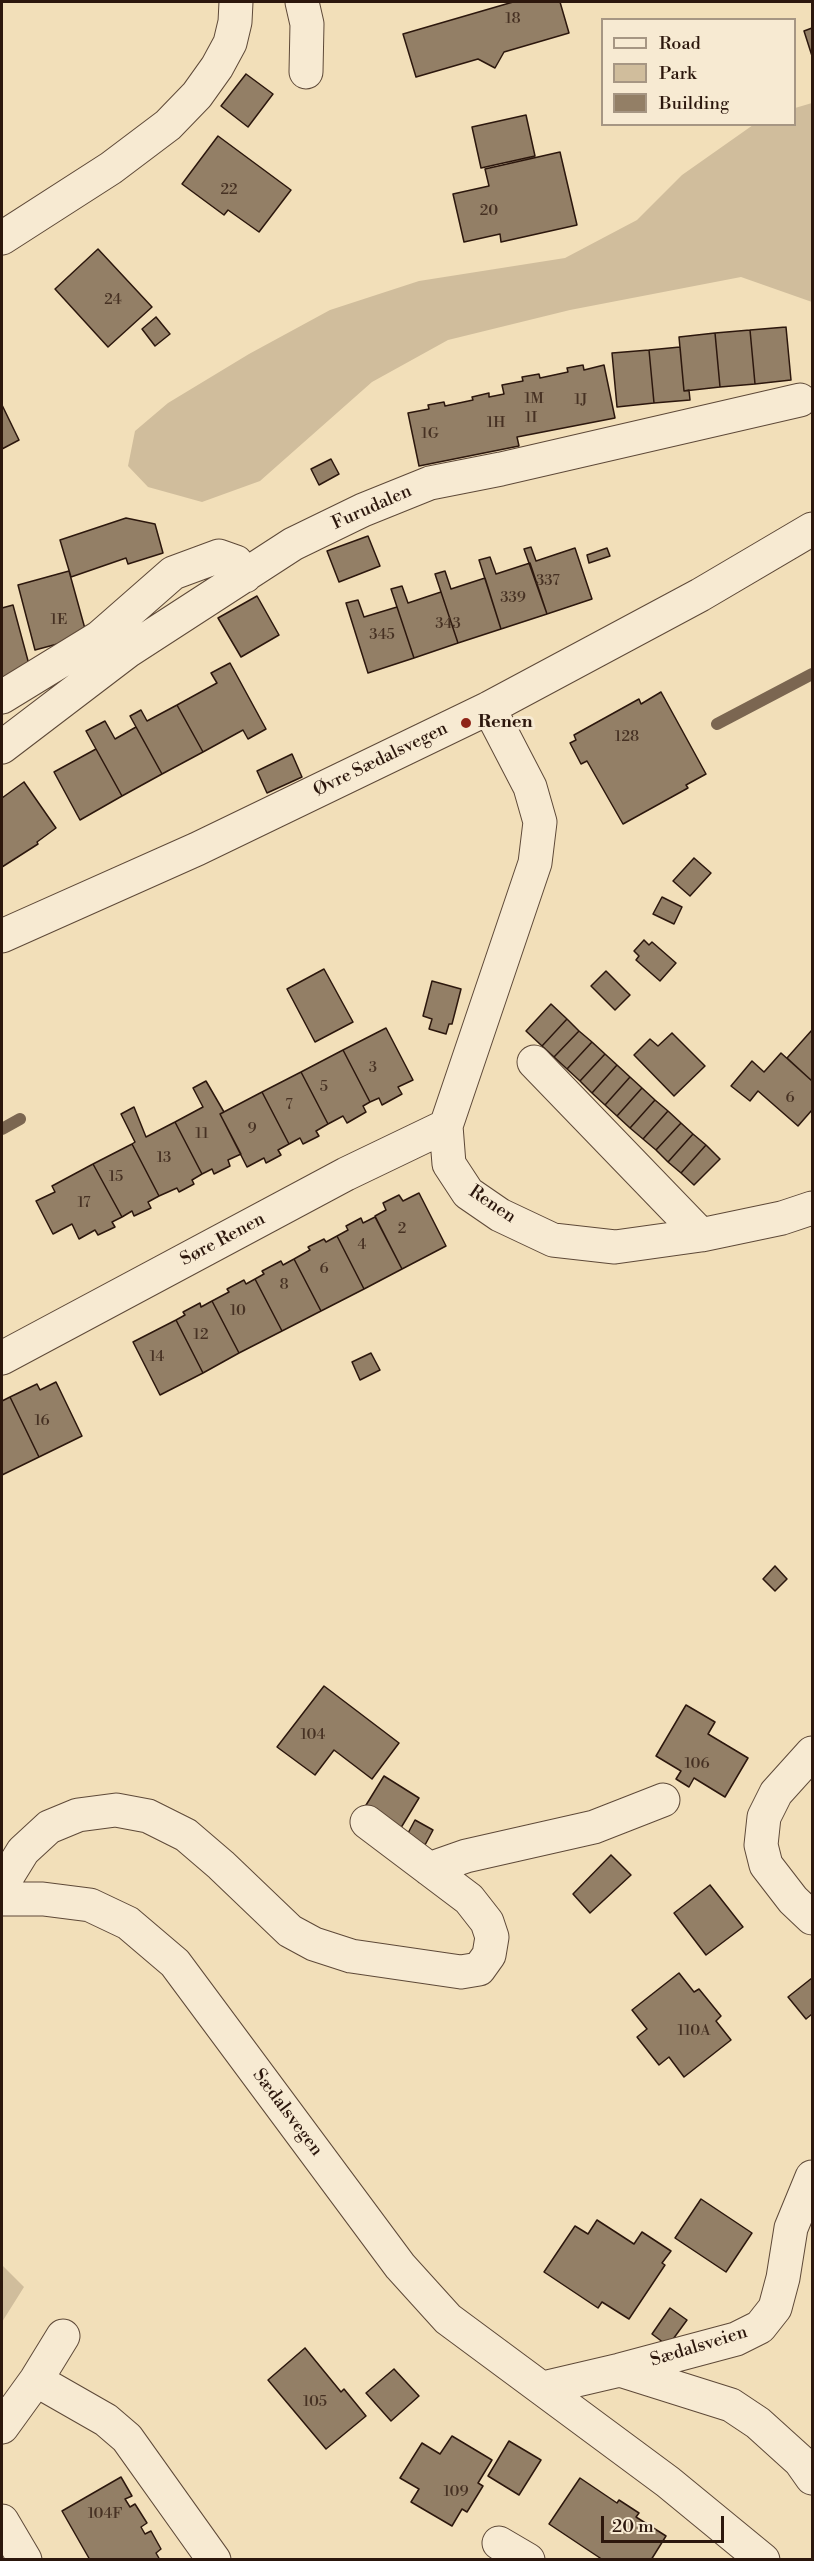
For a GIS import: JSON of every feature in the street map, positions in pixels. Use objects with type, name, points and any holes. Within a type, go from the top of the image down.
[{"type":"street","points":[[2,238],[111,168],[168,125],[197,95],[217,67],[230,43],[235,22],[236,2]]},
{"type":"street","points":[[302,2],[307,24],[306,72]]},
{"type":"street","name":"Furudalen","points":[[2,747],[128,651],[293,544],[363,510],[430,483],[501,469],[800,400]]},
{"type":"street","name":"Øvre Sædalsvegen","points":[[2,936],[197,849],[489,708],[700,594],[813,529]]},
{"type":"street","points":[[2,697],[100,637],[173,573],[219,556],[236,562],[245,576]]},
{"type":"street","name":"Renen","points":[[489,708],[530,787],[540,822],[535,863],[446,1126],[449,1164],[468,1193],[500,1215],[553,1240],[615,1247],[701,1235],[782,1218],[813,1208]]},
{"type":"street","points":[[534,1062],[701,1235]]},
{"type":"street","name":"Søre Renen","points":[[2,1358],[346,1174],[446,1126]]},
{"type":"street","points":[[813,1753],[776,1793],[764,1817],[760,1845],[766,1865],[793,1900],[813,1918]]},
{"type":"street","points":[[429,1869],[466,1856],[594,1827],[663,1800]]},
{"type":"street","points":[[2,1886],[23,1851],[49,1827],[78,1815],[116,1810],[148,1816],[186,1835],[290,1931],[314,1944],[351,1956],[461,1972],[479,1969],[489,1955],[492,1937],[487,1922],[469,1899],[367,1822]]},
{"type":"street","name":"Sædalsvegen","points":[[2,1899],[44,1899],[90,1905],[128,1923],[175,1963],[400,2266],[448,2319],[668,2482],[763,2559]]},
{"type":"street","name":"Sædalsveien","points":[[620,2370],[736,2339],[760,2327],[775,2308],[783,2278],[791,2228],[813,2177]]},
{"type":"street","points":[[2,2427],[36,2380],[63,2336]]},
{"type":"street","points":[[543,2388],[620,2370],[731,2405],[758,2423],[800,2461],[813,2478]]},
{"type":"street","points":[[36,2380],[106,2420],[127,2438],[214,2559]]},
{"type":"street","points":[[2,2521],[25,2559]]},
{"type":"street","points":[[499,2543],[528,2559]]},
{"type":"green space","points":[[812,103],[812,302],[741,277],[570,310],[448,340],[372,382],[260,481],[202,502],[148,487],[128,466],[135,431],[168,403],[249,354],[330,310],[419,281],[565,258],[637,220],[682,175],[752,126],[796,126],[796,108]]},
{"type":"green space","points":[[2,2265],[24,2287],[2,2322]]},
{"type":"building","points":[[513,2],[560,2],[569,33],[504,52],[495,68],[478,59],[416,77],[403,34]]},
{"type":"building","points":[[812,28],[812,56],[804,31]]},
{"type":"building","points":[[246,74],[273,94],[248,127],[221,106]]},
{"type":"building","points":[[526,115],[535,156],[481,168],[472,127]]},
{"type":"building","points":[[218,136],[291,190],[259,232],[228,210],[224,215],[182,184]]},
{"type":"building","points":[[560,152],[577,225],[501,242],[500,234],[464,242],[453,194],[489,186],[485,169]]},
{"type":"building","points":[[98,249],[152,307],[108,347],[55,289]]},
{"type":"building","points":[[156,317],[170,334],[155,346],[142,329]]},
{"type":"building","points":[[786,327],[791,380],[755,384],[750,330]]},
{"type":"building","points":[[750,330],[755,384],[720,387],[715,333]]},
{"type":"building","points":[[715,333],[720,387],[684,391],[679,337]]},
{"type":"building","points":[[680,347],[684,391],[689,390],[690,400],[654,403],[649,350]]},
{"type":"building","points":[[649,350],[654,403],[617,407],[612,353]]},
{"type":"building","points":[[583,365],[584,370],[604,365],[615,418],[517,437],[519,446],[419,466],[408,413],[429,409],[428,405],[444,402],[445,406],[473,400],[472,397],[489,393],[489,397],[504,394],[502,385],[523,381],[522,377],[539,374],[540,378],[568,372],[567,368]]},
{"type":"building","points":[[2,405],[19,440],[2,449]]},
{"type":"building","points":[[331,459],[339,474],[319,485],[311,469]]},
{"type":"building","points":[[126,518],[155,524],[163,553],[128,564],[126,558],[71,577],[60,540]]},
{"type":"building","points":[[368,536],[380,566],[339,582],[327,551]]},
{"type":"building","points":[[531,547],[536,561],[575,548],[592,599],[547,614],[524,549]]},
{"type":"building","points":[[607,548],[610,556],[589,563],[587,555]]},
{"type":"building","points":[[490,557],[496,574],[530,563],[547,614],[501,629],[479,560]]},
{"type":"building","points":[[69,571],[87,636],[35,650],[18,585]]},
{"type":"building","points":[[445,571],[451,589],[485,578],[501,629],[458,643],[435,574]]},
{"type":"building","points":[[402,586],[408,603],[441,592],[458,643],[414,658],[391,589]]},
{"type":"building","points":[[257,596],[279,635],[241,657],[218,618]]},
{"type":"building","points":[[358,600],[364,617],[397,607],[414,658],[368,673],[346,603]]},
{"type":"building","points":[[13,605],[31,672],[2,680],[2,608]]},
{"type":"building","points":[[230,663],[266,729],[248,739],[243,730],[203,752],[177,705],[217,683],[211,673]]},
{"type":"building","points":[[661,692],[706,774],[686,785],[688,788],[623,824],[587,761],[581,764],[570,743],[576,740],[574,735],[639,699],[641,704]]},
{"type":"building","points":[[177,705],[203,752],[162,774],[130,716],[141,710],[147,721]]},
{"type":"building","points":[[105,721],[115,739],[136,727],[162,774],[122,796],[86,731]]},
{"type":"building","points":[[96,749],[122,796],[80,820],[54,772]]},
{"type":"building","points":[[292,754],[302,777],[267,793],[257,771]]},
{"type":"building","points":[[24,782],[56,828],[37,842],[38,844],[2,867],[2,798]]},
{"type":"building","points":[[694,858],[711,873],[690,896],[673,881]]},
{"type":"building","points":[[662,897],[682,907],[674,924],[653,914]]},
{"type":"building","points":[[644,940],[649,945],[652,942],[676,963],[660,981],[636,960],[639,956],[634,951]]},
{"type":"building","points":[[324,969],[353,1022],[315,1042],[287,989]]},
{"type":"building","points":[[606,971],[630,995],[615,1010],[591,986]]},
{"type":"building","points":[[432,981],[461,989],[452,1024],[449,1024],[446,1034],[429,1029],[432,1019],[423,1016]]},
{"type":"building","points":[[551,1004],[567,1019],[542,1046],[526,1031]]},
{"type":"building","points":[[567,1019],[579,1031],[554,1057],[542,1046]]},
{"type":"building","points":[[386,1028],[413,1080],[398,1087],[402,1094],[382,1105],[379,1098],[370,1102],[343,1050]]},
{"type":"building","points":[[812,1030],[812,1081],[787,1058]]},
{"type":"building","points":[[579,1031],[592,1042],[567,1069],[554,1057]]},
{"type":"building","points":[[672,1033],[705,1066],[674,1096],[634,1055],[650,1039],[658,1046]]},
{"type":"building","points":[[592,1042],[605,1054],[580,1081],[567,1069]]},
{"type":"building","points":[[343,1050],[370,1102],[363,1106],[366,1112],[347,1123],[343,1116],[328,1124],[301,1072]]},
{"type":"building","points":[[781,1053],[812,1081],[812,1110],[798,1126],[758,1091],[750,1101],[731,1086],[752,1061],[764,1072]]},
{"type":"building","points":[[605,1054],[617,1065],[592,1093],[580,1081]]},
{"type":"building","points":[[617,1065],[630,1077],[605,1105],[592,1093]]},
{"type":"building","points":[[301,1072],[328,1124],[316,1131],[319,1136],[303,1144],[300,1138],[289,1144],[262,1092]]},
{"type":"building","points":[[630,1077],[642,1088],[617,1116],[605,1105]]},
{"type":"building","points":[[206,1081],[224,1112],[220,1114],[241,1154],[228,1160],[230,1166],[214,1174],[212,1169],[202,1174],[175,1122],[203,1107],[193,1088]]},
{"type":"building","points":[[642,1088],[655,1100],[630,1128],[617,1116]]},
{"type":"building","points":[[262,1092],[289,1144],[278,1150],[281,1155],[266,1163],[264,1158],[247,1167],[220,1114]]},
{"type":"building","points":[[655,1100],[668,1111],[643,1139],[630,1128]]},
{"type":"building","points":[[134,1107],[146,1137],[175,1122],[202,1174],[192,1180],[194,1184],[179,1192],[177,1188],[159,1196],[132,1144],[135,1142],[121,1114]]},
{"type":"building","points":[[668,1111],[681,1123],[656,1150],[643,1139]]},
{"type":"building","points":[[681,1123],[693,1134],[668,1162],[656,1150]]},
{"type":"building","points":[[693,1134],[706,1145],[681,1173],[668,1162]]},
{"type":"building","points":[[132,1144],[159,1196],[148,1202],[151,1208],[134,1216],[132,1211],[122,1217],[93,1164]]},
{"type":"building","points":[[706,1145],[720,1159],[694,1185],[681,1173]]},
{"type":"building","points":[[93,1164],[122,1217],[112,1222],[115,1227],[98,1235],[95,1230],[79,1239],[72,1224],[53,1234],[36,1201],[55,1192],[52,1186]]},
{"type":"building","points":[[419,1193],[446,1246],[402,1269],[375,1216],[386,1210],[383,1203],[399,1195],[403,1201]]},
{"type":"building","points":[[375,1217],[402,1269],[364,1289],[337,1236],[348,1230],[346,1226],[361,1218],[363,1223]]},
{"type":"building","points":[[337,1236],[364,1289],[321,1311],[294,1259],[310,1250],[308,1247],[324,1239],[326,1242]]},
{"type":"building","points":[[294,1259],[321,1311],[282,1331],[255,1279],[264,1274],[262,1271],[281,1261],[283,1265]]},
{"type":"building","points":[[255,1279],[282,1331],[239,1353],[212,1301],[229,1292],[227,1289],[244,1280],[246,1284]]},
{"type":"building","points":[[212,1301],[239,1353],[203,1373],[176,1320],[185,1315],[183,1312],[200,1303],[201,1307]]},
{"type":"building","points":[[176,1320],[203,1373],[160,1395],[133,1342]]},
{"type":"building","points":[[371,1353],[380,1370],[360,1380],[352,1362]]},
{"type":"building","points":[[56,1382],[82,1436],[39,1457],[10,1397],[37,1384],[40,1390]]},
{"type":"building","points":[[10,1397],[39,1457],[2,1475],[2,1401]]},
{"type":"building","points":[[775,1566],[787,1579],[775,1591],[763,1579]]},
{"type":"building","points":[[324,1686],[399,1743],[372,1779],[334,1750],[315,1775],[277,1747]]},
{"type":"building","points":[[686,1705],[715,1722],[708,1734],[748,1758],[725,1797],[694,1778],[689,1787],[676,1779],[681,1771],[656,1756]]},
{"type":"building","points":[[384,1776],[419,1798],[399,1831],[363,1810]]},
{"type":"building","points":[[415,1820],[433,1830],[425,1845],[407,1835]]},
{"type":"building","points":[[611,1855],[631,1875],[590,1913],[573,1894]]},
{"type":"building","points":[[710,1885],[743,1927],[706,1955],[674,1913]]},
{"type":"building","points":[[679,1973],[694,1992],[699,1989],[721,2016],[716,2021],[731,2040],[684,2077],[669,2057],[659,2065],[637,2037],[647,2029],[632,2010]]},
{"type":"building","points":[[812,1978],[812,2014],[806,2019],[788,1997]]},
{"type":"building","points":[[701,2199],[752,2233],[726,2272],[675,2238]]},
{"type":"building","points":[[597,2220],[634,2244],[642,2232],[671,2251],[662,2263],[665,2265],[629,2319],[602,2302],[598,2308],[544,2272],[575,2226],[588,2234]]},
{"type":"building","points":[[670,2308],[687,2320],[668,2346],[652,2334]]},
{"type":"building","points":[[305,2348],[341,2392],[344,2389],[366,2416],[326,2449],[268,2380]]},
{"type":"building","points":[[394,2369],[419,2396],[391,2421],[366,2393]]},
{"type":"building","points":[[452,2436],[492,2460],[478,2483],[483,2486],[467,2512],[462,2509],[452,2526],[411,2502],[419,2489],[400,2478],[422,2443],[440,2454]]},
{"type":"building","points":[[509,2441],[541,2460],[519,2495],[488,2476]]},
{"type":"building","points":[[121,2477],[132,2496],[125,2499],[130,2507],[135,2504],[147,2523],[141,2527],[145,2534],[151,2531],[161,2549],[156,2553],[160,2560],[90,2560],[62,2511]]},
{"type":"building","points":[[580,2478],[617,2503],[619,2500],[639,2513],[636,2517],[666,2536],[651,2560],[603,2560],[549,2524]]},
{"type":"waterway","points":[[717,724],[812,674]]},
{"type":"waterway","points":[[2,1129],[20,1119]]},
{"type":"place","name":"Renen","points":[[466,723]]}]
